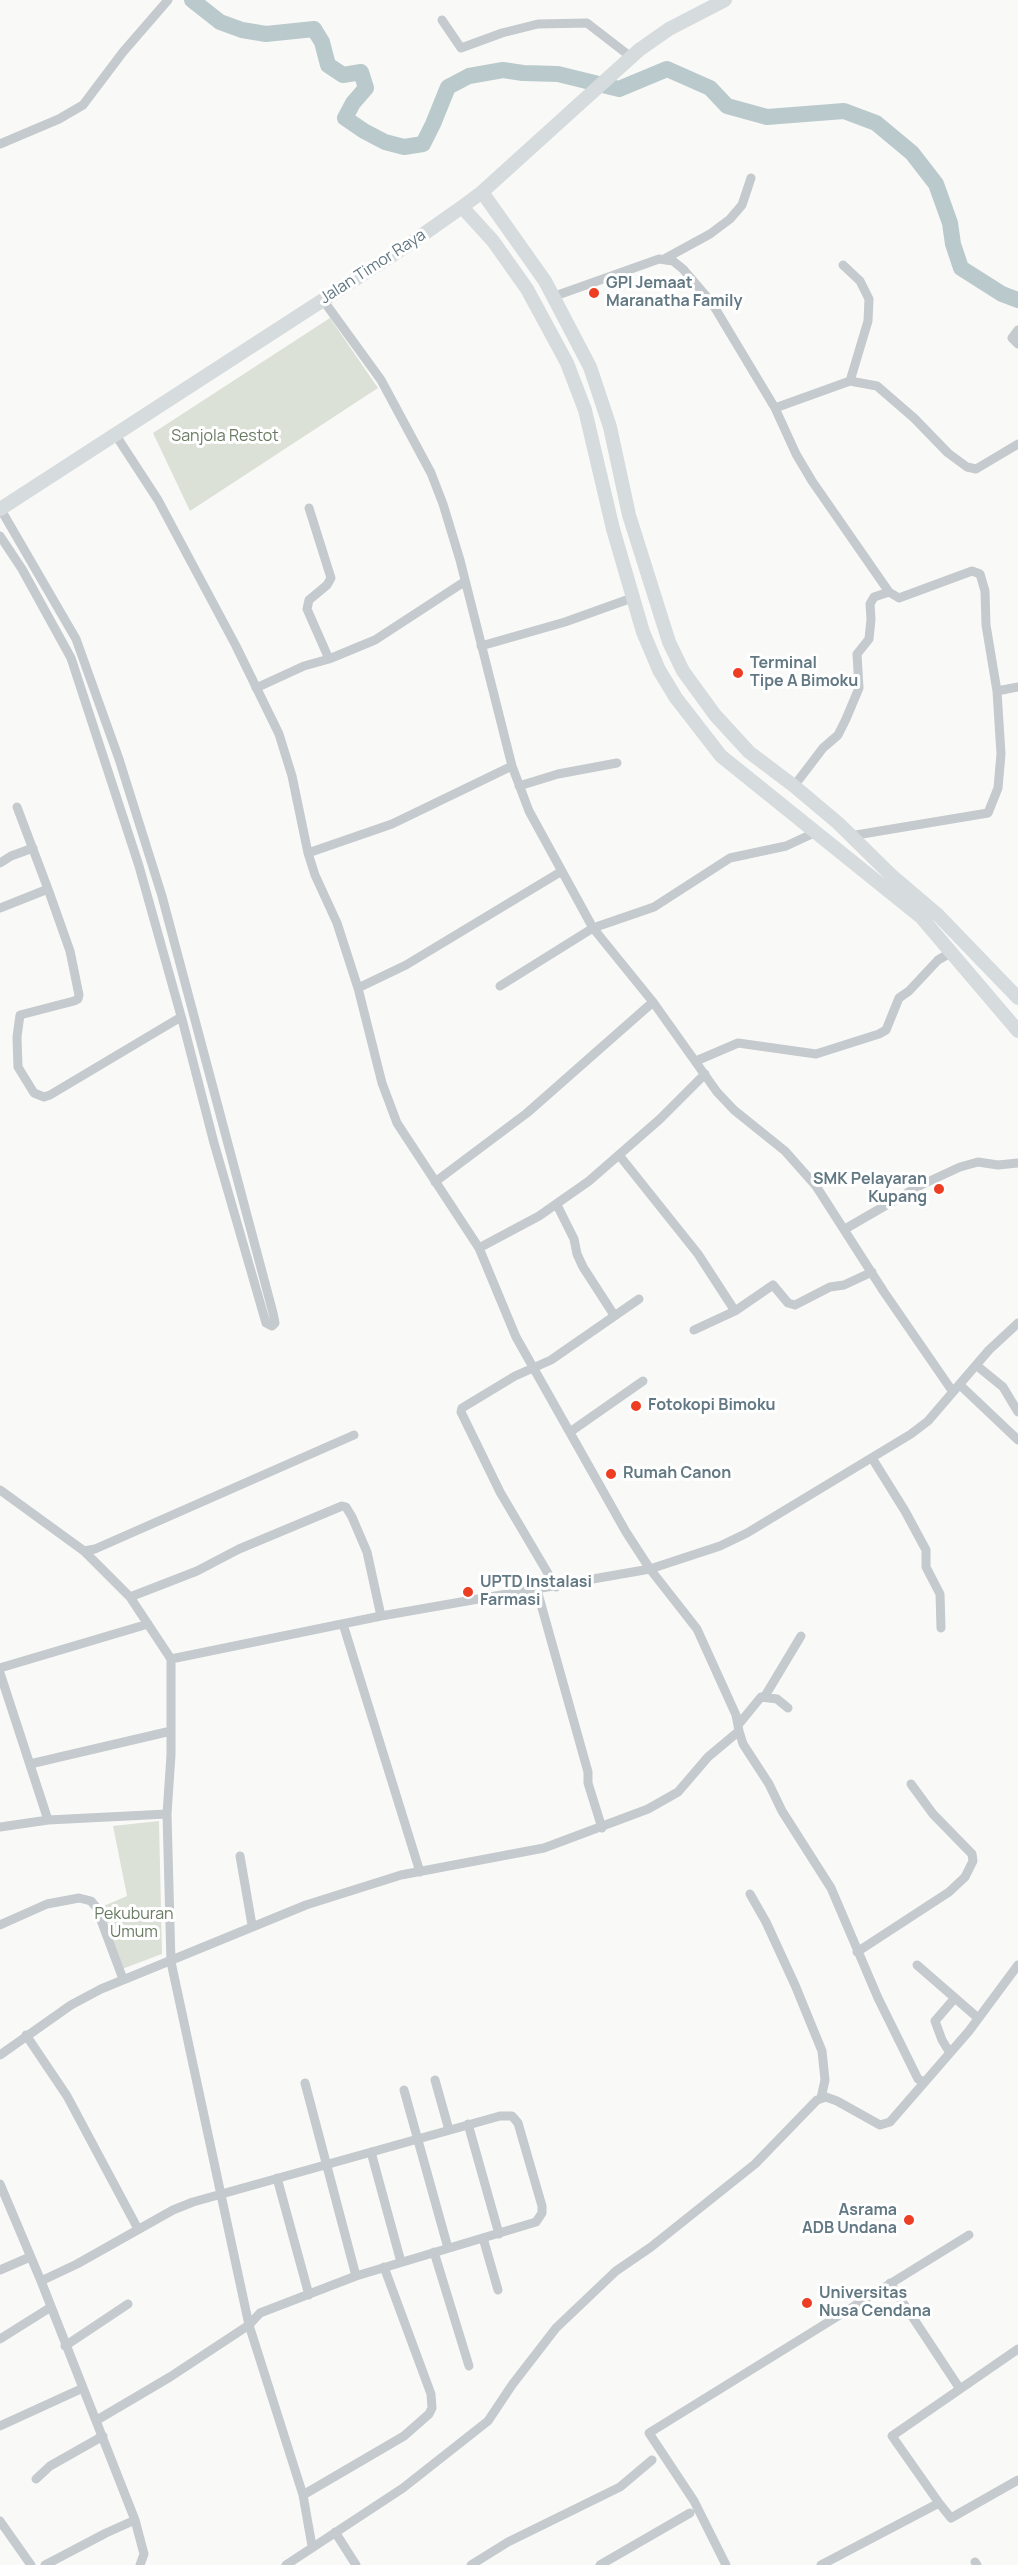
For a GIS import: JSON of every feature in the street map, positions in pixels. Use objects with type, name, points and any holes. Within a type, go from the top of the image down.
[{"type":"highway","name":"Jalan Timor Raya","points":[[0,508],[323,300],[462,207],[482,192],[631,57],[669,29],[725,0]]},
{"type":"highway","points":[[482,192],[555,296],[590,367],[609,421],[629,515],[669,642],[683,671],[715,715],[749,752],[838,823],[891,875],[938,915],[1018,998]]},
{"type":"highway","points":[[462,207],[505,258],[544,318],[578,389],[590,426],[613,529],[632,598],[659,670],[697,727],[721,756],[913,910],[1018,1031]]},
{"type":"highway","points":[[590,426],[609,421]]},
{"type":"highway","points":[[697,727],[715,715]]},
{"type":"highway","points":[[818,836],[838,823]]},
{"type":"street","points":[[0,144],[59,119],[83,105],[123,52],[168,0]]},
{"type":"street","points":[[442,20],[461,48],[502,33],[538,24],[587,22],[631,57]]},
{"type":"street","points":[[555,296],[666,258],[710,234],[730,219],[742,205],[752,178]]},
{"type":"street","points":[[666,258],[683,269],[712,303],[775,408],[807,474],[889,592],[899,598],[972,571],[980,574],[985,591],[986,625],[997,691],[1001,754],[998,788],[988,813],[850,836]]},
{"type":"street","points":[[843,265],[860,281],[869,299],[868,321],[850,381]]},
{"type":"street","points":[[323,300],[381,380],[431,473],[452,533],[519,786],[529,810],[593,928],[652,1002],[717,1092],[785,1151],[806,1173],[872,1272],[956,1389],[1018,1440]]},
{"type":"street","points":[[1018,330],[1012,338],[1018,344]]},
{"type":"street","points":[[775,408],[850,381],[878,386],[961,465],[976,469],[1018,444]]},
{"type":"street","points":[[115,434],[158,500],[236,646],[279,734],[308,853],[337,923],[358,988],[392,1112],[405,1137],[479,1248],[516,1337],[626,1532],[650,1569],[697,1629],[739,1727],[743,1744],[770,1784],[782,1811],[831,1888],[857,1952],[915,2073],[920,2081],[924,2082]]},
{"type":"street","points":[[0,508],[70,627],[82,652],[119,759],[152,862],[273,1313],[275,1323],[272,1326],[266,1323],[214,1143],[139,866],[71,658],[22,569],[0,536]]},
{"type":"street","points":[[309,508],[331,578],[327,585],[309,600],[307,609],[329,659]]},
{"type":"street","points":[[256,688],[304,666],[329,659],[375,640],[464,582]]},
{"type":"street","points":[[794,786],[823,748],[838,735],[846,719],[859,688],[857,654],[869,639],[870,604],[874,597],[889,592]]},
{"type":"street","points":[[481,646],[565,622],[632,598]]},
{"type":"street","points":[[997,691],[1018,687]]},
{"type":"street","points":[[519,786],[558,774],[617,763]]},
{"type":"street","points":[[308,853],[392,824],[512,766]]},
{"type":"street","points":[[17,807],[70,951],[79,998],[20,1015],[17,1037],[18,1067],[34,1094],[44,1096],[57,1091],[181,1017]]},
{"type":"street","points":[[500,986],[593,928],[654,907],[730,858],[786,846],[818,836]]},
{"type":"street","points":[[0,863],[16,853],[33,848]]},
{"type":"street","points":[[139,866],[152,862]]},
{"type":"street","points":[[358,988],[406,965],[562,871]]},
{"type":"street","points":[[0,908],[48,889]]},
{"type":"street","points":[[696,1061],[738,1043],[746,1042],[795,1053],[816,1054],[879,1034],[885,1030],[899,998],[909,991],[938,960],[950,952]]},
{"type":"street","points":[[435,1182],[527,1113],[652,1002]]},
{"type":"street","points":[[479,1248],[557,1204],[619,1155],[705,1074]]},
{"type":"street","points":[[619,1155],[698,1254],[735,1311]]},
{"type":"street","points":[[845,1229],[921,1185],[960,1167],[978,1162],[998,1166],[1018,1163]]},
{"type":"street","points":[[557,1204],[574,1239],[575,1249],[583,1267],[614,1315]]},
{"type":"street","points":[[694,1330],[735,1311],[773,1285],[788,1303],[795,1305],[830,1287],[844,1285],[872,1272]]},
{"type":"street","points":[[556,1587],[500,1492],[461,1412],[462,1408],[514,1376],[550,1360],[639,1299]]},
{"type":"street","points":[[171,1659],[381,1616],[650,1569],[693,1556],[747,1533],[872,1458],[928,1421],[976,1365],[1018,1323]]},
{"type":"street","points":[[976,1365],[1003,1387],[1018,1412]]},
{"type":"street","points":[[570,1432],[643,1381]]},
{"type":"street","points":[[84,1551],[95,1549],[354,1435]]},
{"type":"street","points":[[872,1458],[906,1511],[926,1550],[926,1567],[940,1594],[941,1628]]},
{"type":"street","points":[[0,1490],[84,1551],[130,1597],[171,1659],[173,1675],[167,1814],[171,1962],[249,2325],[303,2495],[312,2546]]},
{"type":"street","points":[[130,1597],[342,1506],[352,1517],[364,1545],[381,1616]]},
{"type":"street","points":[[537,1590],[602,1828]]},
{"type":"street","points":[[0,1668],[148,1624]]},
{"type":"street","points":[[343,1624],[420,1872]]},
{"type":"street","points":[[0,2055],[71,2005],[123,1978],[171,1962],[252,1925],[401,1875],[544,1848],[602,1828],[663,1803],[678,1792],[708,1757],[739,1727],[761,1697],[765,1696],[801,1636]]},
{"type":"street","points":[[0,1673],[48,1820]]},
{"type":"street","points":[[765,1696],[777,1699],[788,1708]]},
{"type":"street","points":[[30,1764],[171,1731]]},
{"type":"street","points":[[857,1952],[949,1892],[965,1877],[973,1861],[972,1854],[933,1814],[911,1784]]},
{"type":"street","points":[[0,1827],[48,1820],[167,1814]]},
{"type":"street","points":[[240,1856],[252,1925]]},
{"type":"street","points":[[286,2565],[403,2488],[488,2421],[512,2385],[556,2328],[616,2271],[651,2247],[755,2164],[821,2098],[825,2080],[822,2051],[795,1985],[766,1922],[750,1894]]},
{"type":"street","points":[[0,1924],[47,1904],[79,1898],[91,1901],[96,1907],[123,1978]]},
{"type":"street","points":[[917,1965],[978,2018]]},
{"type":"street","points":[[821,2098],[826,2097],[837,2101],[880,2125],[885,2125],[901,2111],[950,2053],[1018,1965]]},
{"type":"street","points":[[950,2053],[935,2021],[954,1999]]},
{"type":"street","points":[[26,2035],[67,2096],[138,2229]]},
{"type":"street","points":[[435,2080],[449,2130]]},
{"type":"street","points":[[305,2082],[356,2276]]},
{"type":"street","points":[[404,2090],[448,2248]]},
{"type":"street","points":[[41,2281],[77,2264],[173,2210],[500,2115],[512,2116],[516,2119],[542,2206],[542,2213],[537,2222],[356,2276],[260,2313],[249,2325],[170,2377],[97,2420]]},
{"type":"street","points":[[468,2124],[499,2234]]},
{"type":"street","points":[[371,2152],[401,2262]]},
{"type":"street","points":[[277,2178],[309,2295]]},
{"type":"street","points":[[0,2184],[97,2420],[135,2520],[144,2554],[150,2565]]},
{"type":"street","points":[[726,2565],[694,2501],[649,2433],[969,2235]]},
{"type":"street","points":[[483,2238],[498,2290]]},
{"type":"street","points":[[434,2253],[468,2366]]},
{"type":"street","points":[[0,2270],[30,2257]]},
{"type":"street","points":[[303,2495],[404,2436],[429,2414],[432,2408],[431,2394],[384,2267]]},
{"type":"street","points":[[890,2283],[960,2389]]},
{"type":"street","points":[[65,2346],[128,2304]]},
{"type":"street","points":[[0,2339],[51,2307]]},
{"type":"street","points":[[1018,2349],[892,2436],[951,2518],[1018,2480]]},
{"type":"street","points":[[0,2426],[83,2388]]},
{"type":"street","points":[[36,2479],[50,2466],[103,2436]]},
{"type":"street","points":[[471,2565],[508,2542],[620,2487],[652,2460]]},
{"type":"street","points":[[821,2565],[939,2503]]},
{"type":"street","points":[[600,2565],[690,2513]]},
{"type":"street","points":[[45,2565],[106,2532],[135,2520]]},
{"type":"street","points":[[0,2521],[31,2565]]},
{"type":"street","points":[[335,2532],[356,2565]]},
{"type":"street","points":[[140,2565],[144,2554]]},
{"type":"green space","name":"Sanjola Restot","points":[[330,318],[378,388],[190,511],[153,433]]},
{"type":"green space","name":"Pekuburan Umum","points":[[159,1821],[162,1954],[122,1969],[99,1908],[127,1896],[113,1826]]},
{"type":"waterway","points":[[192,0],[220,22],[242,30],[266,34],[314,29],[322,42],[328,65],[343,75],[361,72],[366,88],[353,103],[345,118],[385,142],[404,147],[423,144],[448,87],[469,76],[503,70],[558,74],[619,89],[667,69],[710,88],[727,106],[767,117],[844,111],[876,123],[912,153],[936,184],[950,223],[953,244],[961,268],[1002,294],[1018,300]]},
{"type":"place","name":"GPI Jemaat Maranatha Family","points":[[594,293]]},
{"type":"place","name":"Terminal Tipe A Bimoku","points":[[738,673]]},
{"type":"place","name":"SMK Pelayaran Kupang","points":[[939,1189]]},
{"type":"place","name":"Fotokopi Bimoku","points":[[636,1406]]},
{"type":"place","name":"Rumah Canon","points":[[611,1474]]},
{"type":"place","name":"UPTD Instalasi Farmasi","points":[[468,1592]]},
{"type":"place","name":"Asrama ADB Undana","points":[[909,2220]]},
{"type":"place","name":"Universitas Nusa Cendana","points":[[807,2303]]}]
